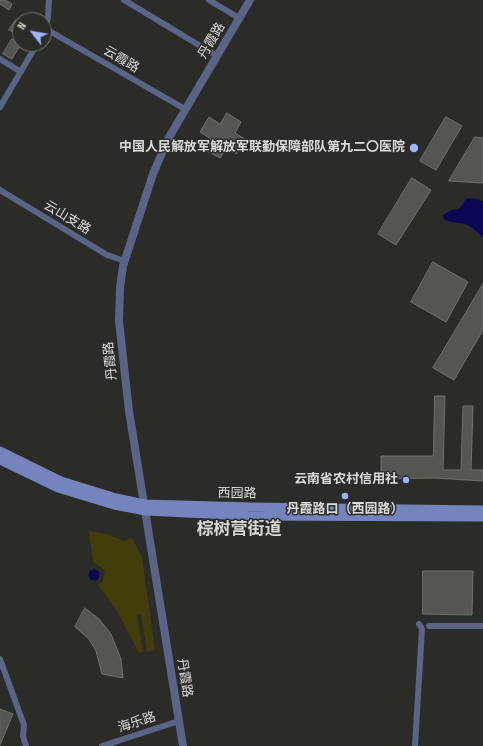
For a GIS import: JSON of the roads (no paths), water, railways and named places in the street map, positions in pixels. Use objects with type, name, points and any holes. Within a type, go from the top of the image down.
[{"type":"main road","name":"西园路","points":[[0,451],[61,481],[145,508],[243,507],[483,510]]},
{"type":"main road","name":"西园路","points":[[0,460],[58,488],[114,505],[248,516],[483,517]]},
{"type":"street","points":[[47,12],[49,0]]},
{"type":"street","points":[[124,0],[217,56]]},
{"type":"street","points":[[209,0],[239,18]]},
{"type":"street","name":"丹霞路","points":[[183,746],[129,411],[119,321],[120,288],[125,261],[152,174],[168,139],[250,0]]},
{"type":"street","name":"云霞路","points":[[52,35],[185,109]]},
{"type":"street","points":[[0,107],[32,52]]},
{"type":"street","points":[[0,60],[21,72]]},
{"type":"street","name":"云山支路","points":[[0,190],[107,255],[125,261]]},
{"type":"street","points":[[415,746],[422,629],[419,624]]},
{"type":"street","points":[[429,626],[483,626]]},
{"type":"street","points":[[0,659],[24,725],[23,736],[26,746]]},
{"type":"street","name":"海乐路","points":[[102,746],[179,721]]},
{"type":"place","name":"中国人民解放军解放军联勤保障部队第九二〇医院","points":[[414,148]]},
{"type":"place","name":"云南省农村信用社","points":[[406,480]]},
{"type":"place","name":"丹霞路口（西园路）","points":[[345,496]]},
{"type":"district","name":"棕树营街道","points":[[239,530]]}]
